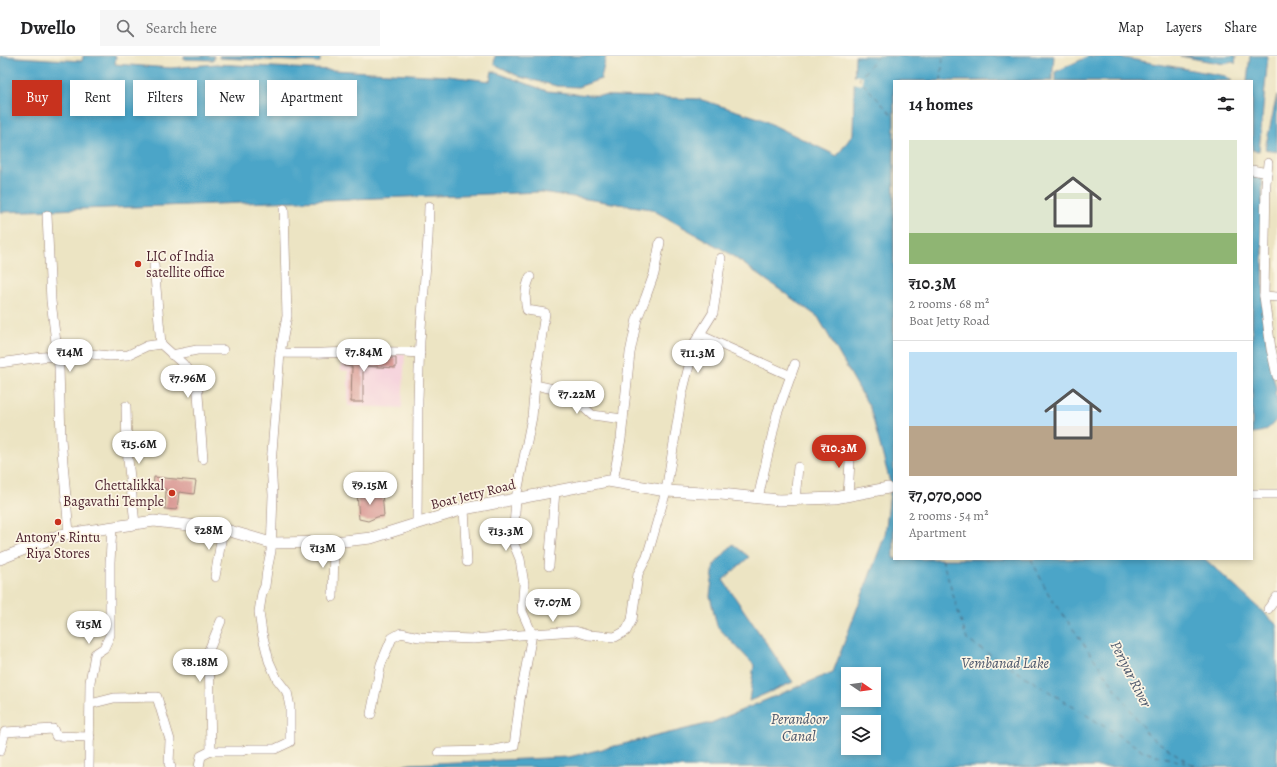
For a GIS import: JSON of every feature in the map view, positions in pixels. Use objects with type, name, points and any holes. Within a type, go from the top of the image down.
[{"type":"street","points":[[1253,170],[1267,168],[1264,296],[1271,349],[1277,376]]},
{"type":"street","points":[[418,523],[418,398],[429,206]]},
{"type":"street","points":[[199,767],[201,756],[211,751],[275,749],[290,742],[290,707],[287,692],[277,679],[269,662],[259,612],[271,551],[273,495],[271,464],[280,353],[287,316],[284,208]]},
{"type":"street","points":[[47,215],[52,300],[58,356],[61,439],[69,533]]},
{"type":"street","points":[[614,481],[630,354],[636,319],[654,274],[660,242]]},
{"type":"street","points":[[371,714],[380,664],[392,638],[401,632],[419,637],[474,639],[575,631],[588,635],[615,637],[626,631],[632,620],[638,574],[647,557],[666,491],[682,394],[695,342],[713,313],[721,258]]},
{"type":"street","points":[[154,265],[161,344],[183,364],[197,382],[203,459]]},
{"type":"street","points":[[439,752],[489,751],[514,746],[520,700],[532,634],[522,611],[524,584],[520,559],[513,542],[516,498],[532,417],[545,313],[527,310],[525,301],[526,288],[530,278]]},
{"type":"street","points":[[1264,296],[1277,297]]},
{"type":"street","points":[[700,335],[791,376]]},
{"type":"street","points":[[0,363],[34,358],[81,354],[110,356],[128,355],[147,346],[161,344]]},
{"type":"street","points":[[172,355],[197,350],[223,350]]},
{"type":"street","points":[[280,353],[305,354],[340,351],[402,351],[420,353]]},
{"type":"street","points":[[758,498],[777,414],[795,364]]},
{"type":"street","points":[[535,385],[558,390],[575,399],[592,415],[623,419]]},
{"type":"street","points":[[126,406],[126,450],[135,524]]},
{"type":"street","points":[[848,496],[851,443]]},
{"type":"street","points":[[795,500],[798,467]]},
{"type":"street","name":"Boat Jetty Road","points":[[0,560],[60,535],[154,521],[223,529],[271,543],[334,542],[371,538],[464,509],[608,480],[666,491],[721,494],[779,500],[835,498],[888,488]]},
{"type":"street","points":[[549,566],[555,491]]},
{"type":"street","points":[[1253,494],[1277,494]]},
{"type":"street","points":[[464,509],[467,562]]},
{"type":"street","points":[[89,767],[90,682],[95,654],[104,648],[110,635],[110,562],[112,527]]},
{"type":"street","points":[[215,577],[223,529]]},
{"type":"street","points":[[333,597],[334,542]]},
{"type":"street","points":[[1268,609],[1277,597]]},
{"type":"street","points":[[211,751],[210,650],[221,621]]},
{"type":"street","points":[[90,704],[114,698],[157,697],[170,740],[169,764],[171,767]]},
{"type":"street","points":[[0,751],[5,732],[53,728],[56,736],[90,737]]},
{"type":"shaded area","points":[[405,353],[402,408],[348,406],[348,371],[341,370],[342,354]]},
{"type":"water","name":"Vembanad Lake","points":[[0,56],[82,61],[83,56],[116,56],[115,64],[171,68],[215,64],[448,76],[490,81],[492,71],[547,91],[589,95],[699,99],[759,118],[837,156],[853,134],[855,56],[1054,56],[1052,80],[893,80],[893,560],[1206,560],[1277,625],[1277,767],[388,767],[411,764],[569,757],[711,723],[833,672],[885,535],[891,486],[870,408],[818,317],[727,252],[651,209],[541,192],[0,212]]},
{"type":"water","points":[[184,56],[214,56],[214,60],[184,59]]},
{"type":"water","points":[[219,56],[320,56],[320,62],[219,58]]},
{"type":"water","points":[[495,56],[606,56],[601,79],[578,87],[557,86],[520,77],[494,64]]},
{"type":"water","points":[[1089,56],[1113,56],[1226,76],[1231,80],[1055,80],[1055,72]]},
{"type":"water","points":[[1180,56],[1236,56],[1235,64],[1233,62],[1224,64]]},
{"type":"water","points":[[1250,56],[1268,56],[1259,151],[1253,150],[1253,80],[1247,80]]},
{"type":"water","points":[[1277,95],[1277,152],[1265,149]]},
{"type":"water","points":[[1253,175],[1262,177],[1264,325],[1276,387],[1275,394],[1277,397],[1277,419],[1266,430],[1253,433]]},
{"type":"water","points":[[733,544],[749,557],[723,580],[793,682],[749,701],[754,665],[717,626],[710,596],[714,565]]},
{"type":"pier","points":[[853,75],[863,77],[861,85],[852,83]]},
{"type":"building","points":[[344,358],[396,358],[396,368],[363,366],[363,402],[351,402],[352,367],[344,366]]},
{"type":"building","name":"Chettalikkal Bagavathi Temple","points":[[154,477],[196,481],[194,494],[179,492],[177,510],[165,509],[166,489],[153,488]]},
{"type":"building","points":[[382,492],[384,516],[368,521],[359,519],[357,493]]},
{"type":"ferry route","points":[[878,56],[859,79],[893,116]]},
{"type":"ferry route","points":[[941,80],[943,56]]},
{"type":"ferry route","points":[[942,560],[967,640],[1145,752],[1200,767]]},
{"type":"ferry route","points":[[1032,560],[1049,595],[1149,736],[1191,764]]},
{"type":"place","name":"LIC of India satellite office","points":[[138,264]]},
{"type":"place","name":"Chettalikkal Bagavathi Temple","points":[[172,493]]},
{"type":"place","name":"Antony's Rintu Riya Stores","points":[[58,522]]},
{"type":"water label","name":"Periyar River","points":[[1131,674]]},
{"type":"water label","name":"Perandoor Canal","points":[[799,728]]}]
